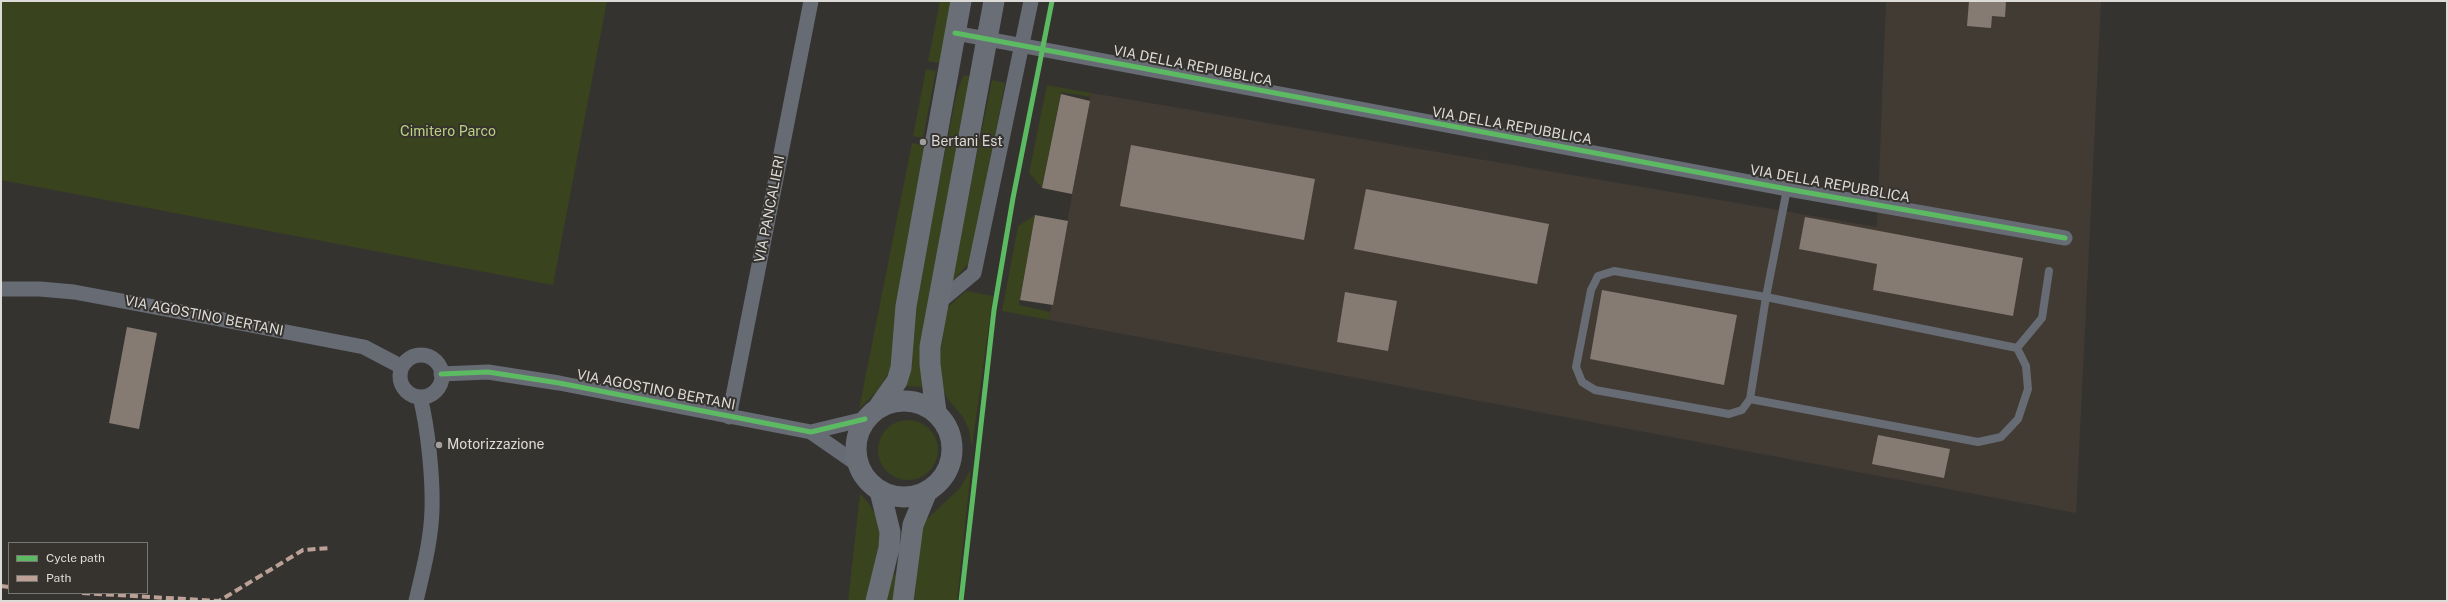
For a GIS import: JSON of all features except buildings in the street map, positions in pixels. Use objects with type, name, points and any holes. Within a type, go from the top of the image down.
[{"type":"street","name":"VIA PANCALIERI","points":[[729,417],[811,1]]},
{"type":"street","points":[[927,491],[902,497],[880,491],[869,484],[860,466],[856,451],[857,439],[871,414],[897,381],[901,368],[906,306],[961,1]]},
{"type":"street","points":[[936,412],[930,364],[930,347],[994,1]]},
{"type":"street","points":[[938,303],[974,273],[1031,1]]},
{"type":"street","name":"VIA DELLA REPUBBLICA","points":[[955,33],[1280,96],[1787,189],[2065,238]]},
{"type":"street","name":"VIA AGOSTINO BERTANI","points":[[1,289],[40,288],[74,292],[272,329],[364,347],[402,367]]},
{"type":"street","points":[[422,355],[436,362],[441,374],[440,385],[436,391],[428,396],[420,397],[406,391],[401,383],[402,367],[409,359],[422,355]]},
{"type":"street","name":"VIA AGOSTINO BERTANI","points":[[441,374],[488,372],[559,383],[811,432],[860,466]]},
{"type":"street","points":[[416,601],[429,544],[432,510],[424,413],[420,397]]},
{"type":"street","points":[[871,414],[901,400],[921,403],[936,412],[943,420],[952,438],[951,461],[943,477],[927,491],[913,525],[903,601]]},
{"type":"street","name":"VIA AGOSTINO BERTANI","points":[[811,432],[871,414]]},
{"type":"street","points":[[876,601],[889,548],[890,537],[887,517],[880,491]]},
{"type":"lane","points":[[1787,189],[1766,297],[1750,399],[1742,410],[1728,414],[1595,390],[1582,382],[1576,367],[1591,290],[1598,276],[1614,271],[1766,297],[2017,348]]},
{"type":"lane","points":[[2017,348],[2042,318],[2049,271]]},
{"type":"lane","points":[[1750,399],[1978,442],[2002,437],[2018,419],[2028,389],[2026,366],[2017,348]]},
{"type":"shaded area","points":[[1886,1],[2101,1],[2076,513],[1049,320],[1091,93],[1877,227]]},
{"type":"green space","name":"Cimitero Parco","points":[[1,1],[607,1],[553,285],[1,180]]},
{"type":"green space","points":[[940,1],[955,1],[943,64],[928,61]]},
{"type":"green space","points":[[926,69],[936,71],[923,138],[913,136]]},
{"type":"green space","points":[[964,75],[972,77],[920,352],[922,387],[905,386],[912,367],[914,307],[957,91]]},
{"type":"green space","points":[[992,80],[1005,83],[971,261],[951,283]]},
{"type":"green space","points":[[1047,85],[1091,93],[1090,97],[1061,92],[1042,188],[1029,173]]},
{"type":"green space","points":[[912,143],[927,146],[891,368],[879,389],[859,409]]},
{"type":"green space","points":[[1035,215],[1019,305],[1050,312],[1049,320],[1002,311],[1018,226]]},
{"type":"green space","points":[[966,291],[993,296],[972,447],[969,430],[963,417],[947,398],[943,389],[940,360],[946,309]]},
{"type":"green space","points":[[902,420],[914,420],[925,425],[933,433],[938,444],[936,462],[925,475],[914,480],[902,480],[891,475],[883,467],[878,456],[878,444],[883,433],[891,425]]},
{"type":"green space","points":[[971,469],[957,601],[914,601],[921,532],[926,520],[960,488]]},
{"type":"green space","points":[[860,494],[870,506],[877,518],[880,531],[880,544],[867,601],[848,601]]},
{"type":"green space","points":[[892,573],[896,574],[893,601],[886,601]]},
{"type":"marked path","points":[[99,594],[219,601],[303,550],[330,548]]},
{"type":"marked path","points":[[1,586],[8,587]]},
{"type":"cycle path","points":[[961,601],[994,310],[1013,198],[1052,1]]},
{"type":"cycle path","points":[[955,33],[1787,189],[2065,238]]},
{"type":"cycle path","points":[[441,374],[488,372],[559,383],[811,432],[865,419]]},
{"type":"place","name":"Bertani Est","points":[[923,142]]},
{"type":"place","name":"Motorizzazione","points":[[439,445]]}]
